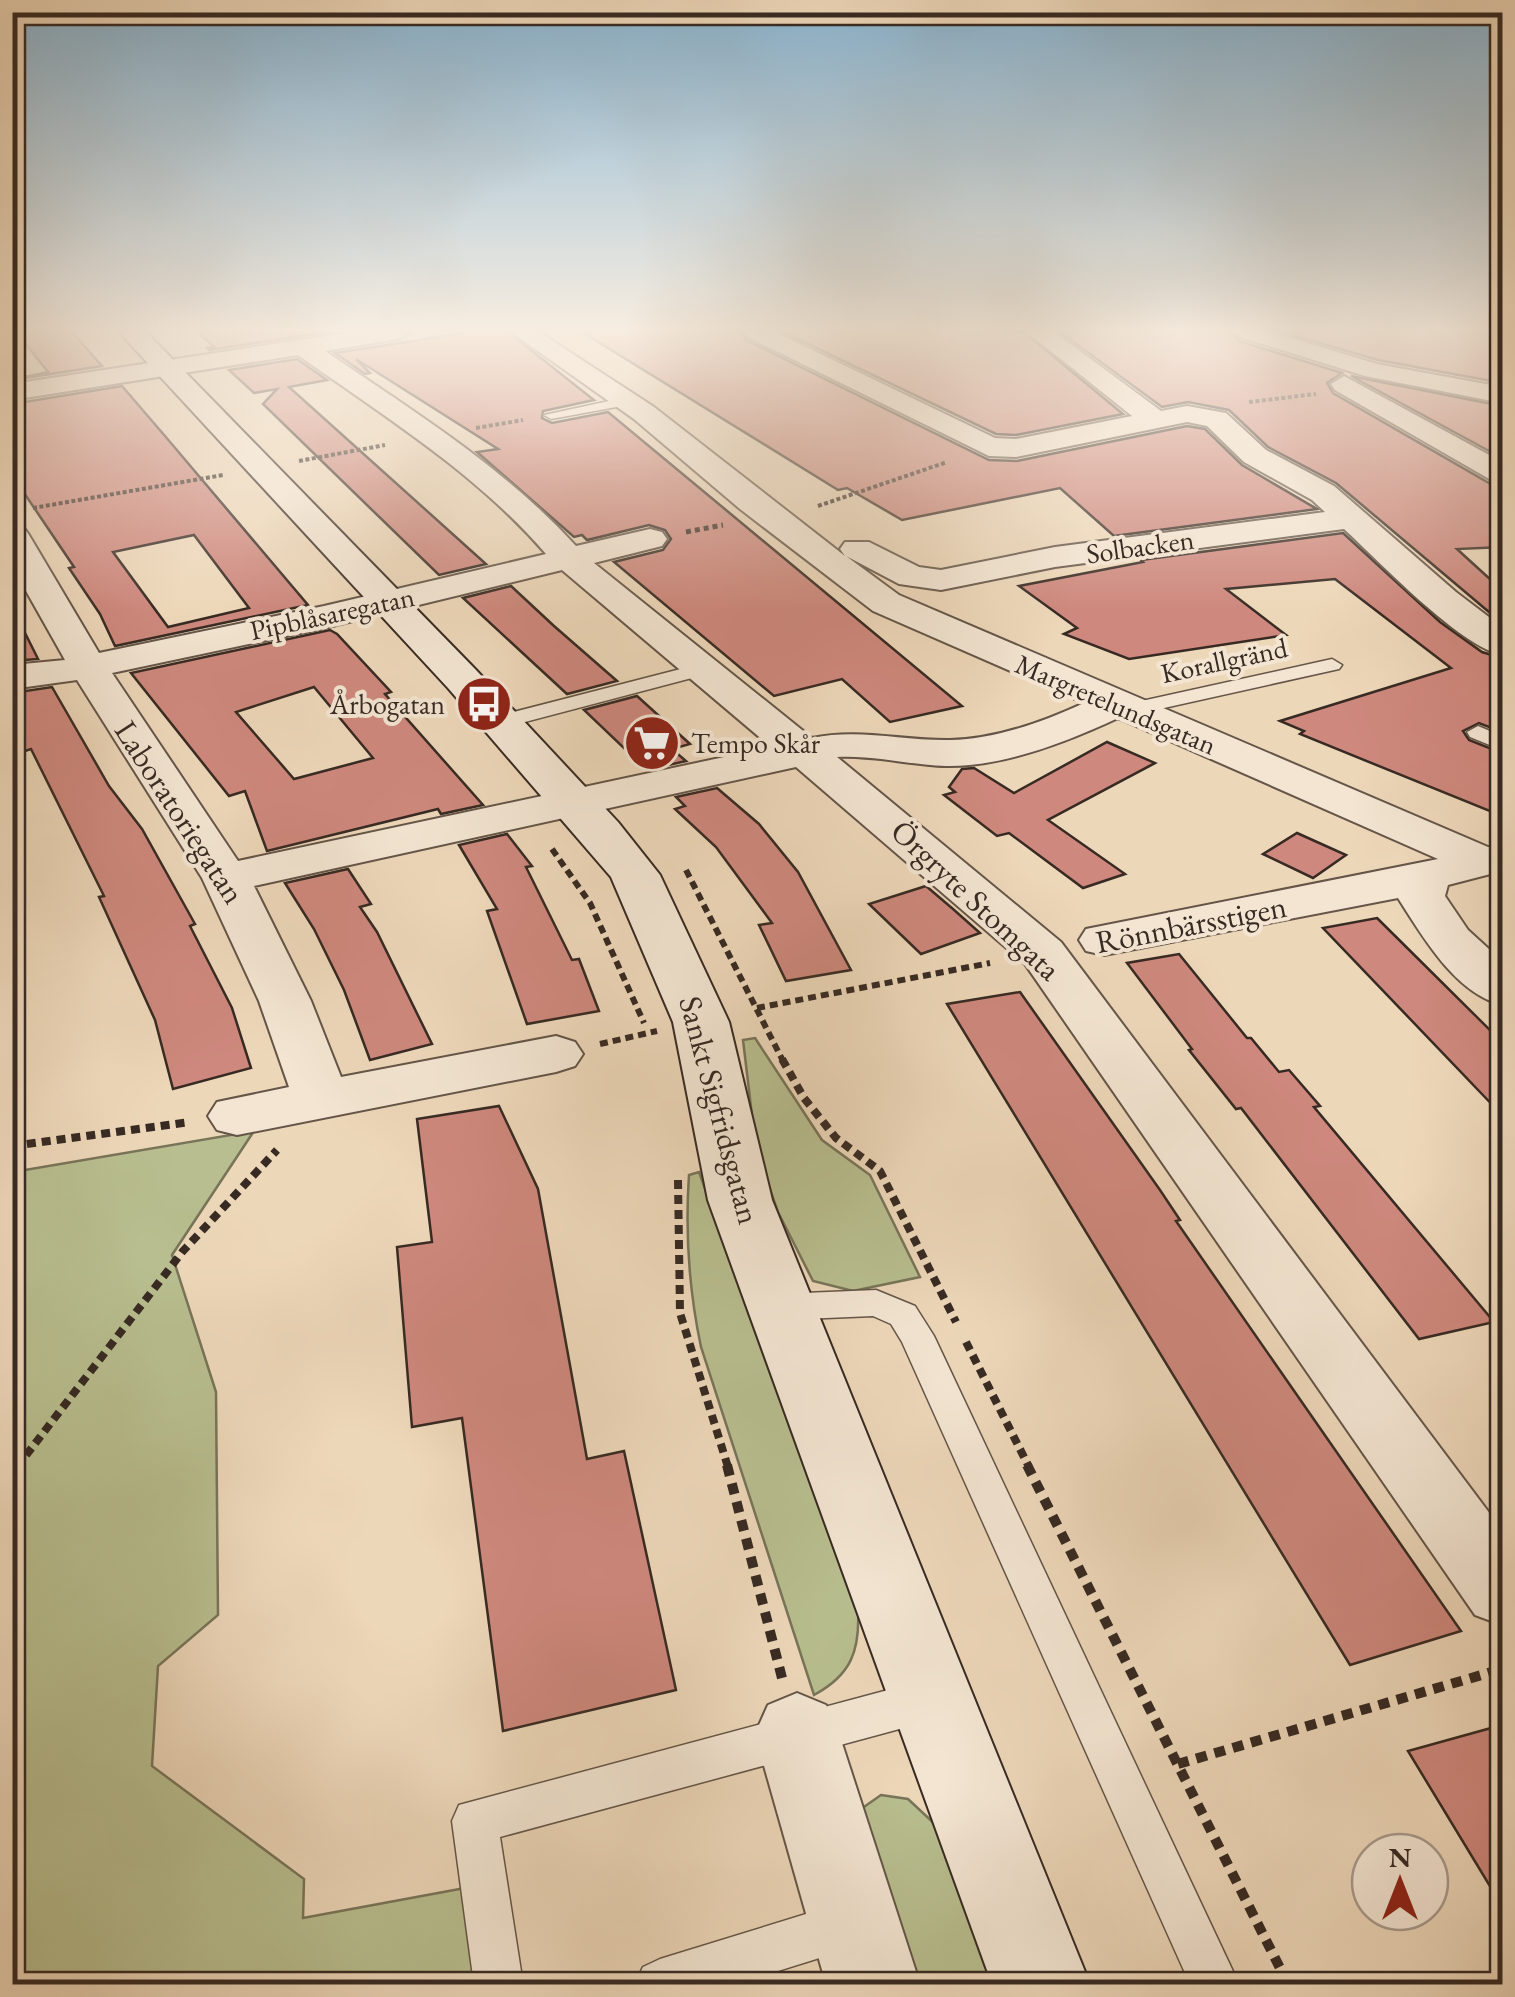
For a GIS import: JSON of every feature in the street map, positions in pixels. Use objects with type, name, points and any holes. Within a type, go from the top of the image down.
[{"type":"street","name":"Sankt Sigfridsgatan","points":[[222,425],[502,722],[635,875],[669,1034],[740,1200],[1040,1984]]},
{"type":"street","name":"Örgryte Stomgata","points":[[416,425],[454,452],[536,522],[568,558],[700,670],[1043,953],[1502,1590]]},
{"type":"street","name":"Margretelundsgatan","points":[[658,425],[886,603],[1122,707],[1493,860]]},
{"type":"street","points":[[942,425],[1001,449],[1127,425]]},
{"type":"street","points":[[1224,425],[1255,456],[1323,493],[1443,600],[1502,644]]},
{"type":"street","points":[[1417,425],[1502,474]]},
{"type":"street","name":"Margretelundsgatan","points":[[768,514],[797,518],[911,577],[930,580]]},
{"type":"street","name":"Solbacken","points":[[930,580],[1122,547],[1351,518]]},
{"type":"street","name":"Laboratoriegatan","points":[[12,535],[86,666],[226,878],[285,1000],[322,1101]]},
{"type":"street","name":"Pipblåsaregatan","points":[[12,677],[52,674],[650,540]]},
{"type":"street","points":[[226,878],[841,744],[947,753],[982,751],[1122,707]]},
{"type":"street","name":"Rönnbärsstigen","points":[[1104,940],[1427,877],[1493,860]]},
{"type":"street","points":[[1427,877],[1421,896],[1431,917],[1502,989]]},
{"type":"street","points":[[237,1116],[556,1054]]},
{"type":"street","points":[[797,1734],[863,1954]]},
{"type":"lane","name":"Korallgränd","points":[[1122,707],[1332,664]]},
{"type":"lane","points":[[502,722],[700,670]]},
{"type":"lane","points":[[1478,732],[1502,744]]},
{"type":"lane","points":[[780,1307],[876,1303],[903,1315],[917,1336],[1215,1984]]},
{"type":"lane","points":[[498,1984],[475,1821],[930,1700]]},
{"type":"lane","points":[[660,1984],[863,1954]]},
{"type":"path","points":[[219,461],[232,474]]},
{"type":"path","points":[[849,500],[896,476],[951,462]]},
{"type":"path","points":[[525,813],[590,903],[669,1034]]},
{"type":"path","points":[[556,1054],[669,1034],[1043,953]]},
{"type":"path","points":[[12,1474],[184,1251],[322,1101]]},
{"type":"path","points":[[12,1146],[237,1116]]},
{"type":"path","points":[[678,1176],[680,1313],[735,1491],[797,1734]]},
{"type":"path","points":[[1178,1764],[1502,1669]]},
{"type":"green space","points":[[755,1038],[822,1140],[870,1175],[920,1277],[853,1291],[813,1281],[778,1212],[756,1149],[743,1040]]},
{"type":"green space","points":[[254,1131],[172,1255],[216,1392],[218,1615],[158,1666],[152,1766],[304,1879],[303,1918],[465,1888],[478,1984],[13,1984],[13,1172]]},
{"type":"green space","points":[[699,1172],[858,1610],[851,1660],[837,1679],[814,1695],[701,1347],[688,1240],[689,1175]]},
{"type":"green space","points":[[881,1795],[908,1799],[938,1827],[996,1984],[916,1984],[861,1809]]},
{"type":"building","points":[[12,425],[155,425],[308,605],[115,646],[100,614],[69,568],[74,567],[12,475]],"holes":[[[194,535],[249,608],[168,627],[113,552]]]},
{"type":"building","points":[[285,425],[332,425],[486,564],[439,575]]},
{"type":"building","points":[[460,425],[624,425],[962,706],[890,722],[842,679],[774,696],[614,562],[663,550],[671,539],[665,530],[649,525],[587,540],[582,535],[574,537],[477,452],[498,449]]},
{"type":"building","points":[[733,425],[919,425],[989,460],[1017,461],[1187,426],[1205,429],[1242,465],[1317,509],[1114,536],[1060,488],[902,520],[847,488],[838,490]]},
{"type":"building","points":[[978,425],[1066,425],[1016,435],[996,434]]},
{"type":"building","points":[[1245,425],[1389,425],[1489,483],[1502,486],[1502,547],[1457,549],[1502,590],[1502,623],[1336,483],[1268,447]]},
{"type":"building","points":[[1442,425],[1502,425],[1502,458]]},
{"type":"building","points":[[1343,533],[1440,622],[1482,652],[1502,658],[1502,732],[1479,723],[1463,731],[1469,740],[1502,753],[1502,816],[1300,734],[1304,731],[1280,721],[1451,668],[1335,579],[1226,589],[1286,635],[1129,659],[1064,634],[1077,628],[1019,586],[1141,560]]},
{"type":"building","points":[[511,586],[617,681],[567,694],[463,598]]},
{"type":"building","points":[[12,607],[38,659],[12,661]]},
{"type":"building","points":[[330,630],[391,692],[385,694],[483,805],[441,814],[438,809],[267,851],[245,791],[229,796],[131,673]],"holes":[[[314,687],[373,758],[294,779],[236,712]]]},
{"type":"building","points":[[52,687],[109,786],[142,829],[195,924],[190,926],[232,1008],[251,1068],[173,1089],[155,1020],[99,897],[104,896],[31,749],[22,752],[12,734],[12,693]]},
{"type":"building","points":[[637,696],[690,744],[672,749],[686,761],[647,770],[584,710]]},
{"type":"building","points":[[1107,742],[1155,763],[1048,820],[1125,874],[1083,888],[1009,833],[997,836],[944,795],[955,792],[949,787],[962,769],[974,768],[1014,793]]},
{"type":"building","points":[[717,788],[759,824],[798,872],[851,970],[786,981],[759,925],[772,923],[716,847],[675,809],[685,806],[676,797]]},
{"type":"building","points":[[1297,833],[1346,855],[1313,878],[1263,854]]},
{"type":"building","points":[[507,834],[532,866],[526,867],[572,960],[579,959],[599,1011],[527,1024],[487,911],[497,909],[459,845]]},
{"type":"building","points":[[348,869],[371,904],[360,907],[377,932],[432,1044],[370,1060],[344,990],[314,929],[285,883]]},
{"type":"building","points":[[926,886],[980,933],[921,954],[869,904]]},
{"type":"building","points":[[1377,918],[1502,1042],[1502,1115],[1323,928]]},
{"type":"building","points":[[1179,954],[1247,1038],[1279,1072],[1289,1070],[1320,1106],[1314,1107],[1494,1322],[1419,1339],[1241,1108],[1236,1109],[1189,1050],[1192,1049],[1127,963]]},
{"type":"building","points":[[1020,992],[1461,1631],[1350,1665],[947,1004]]},
{"type":"building","points":[[499,1106],[538,1189],[587,1459],[624,1451],[676,1690],[503,1731],[462,1418],[412,1427],[397,1247],[432,1242],[417,1119]]},
{"type":"building","points":[[1502,1725],[1502,1906],[1408,1751]]},
{"type":"place","name":"Årbogatan","points":[[484,704]]},
{"type":"place","name":"Tempo Skår","points":[[652,743]]}]
